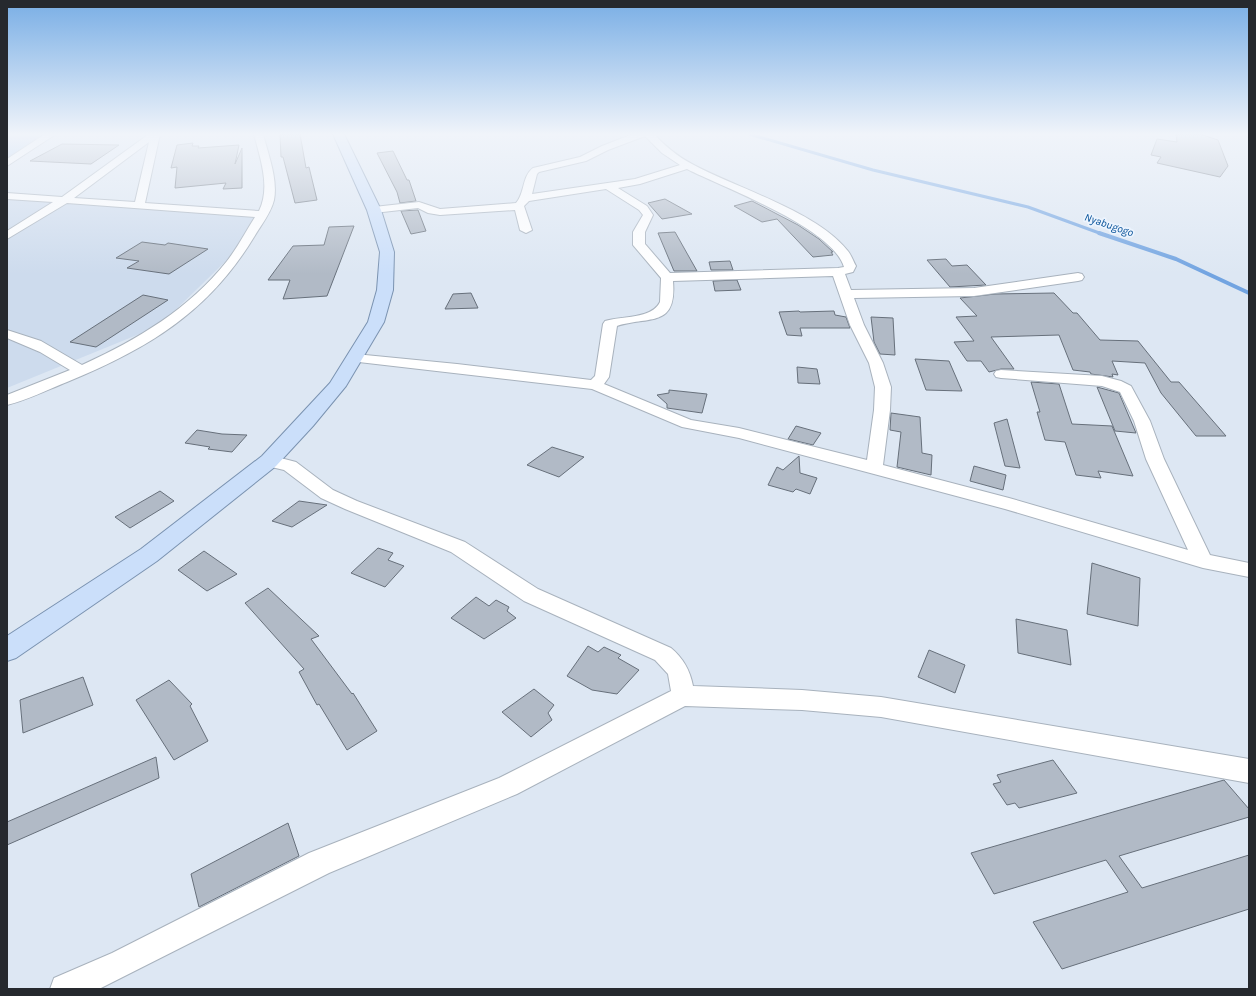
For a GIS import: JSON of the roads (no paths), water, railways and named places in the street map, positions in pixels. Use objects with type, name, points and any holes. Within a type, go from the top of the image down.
[{"type":"main road","points":[[7,650],[149,555],[269,461],[306,422],[337,386],[376,322],[385,290],[387,252],[374,210],[360,180]]},
{"type":"street","points":[[7,236],[90,180]]},
{"type":"street","points":[[139,206],[145,180]]},
{"type":"street","points":[[7,400],[48,385],[130,347],[157,331],[190,308],[234,263],[269,199],[269,180]]},
{"type":"street","points":[[526,230],[522,202],[529,180]]},
{"type":"street","points":[[374,210],[419,205],[432,211],[440,212],[497,210],[522,202],[641,180]]},
{"type":"street","points":[[667,277],[838,272],[850,266],[848,256],[835,243],[815,228],[783,210],[719,180]]},
{"type":"street","points":[[594,385],[602,377],[607,353],[610,324],[618,320],[657,315],[663,310],[668,302],[667,277],[639,245],[639,232],[648,215],[643,208],[608,186]]},
{"type":"street","points":[[7,196],[261,214]]},
{"type":"street","points":[[838,272],[857,325],[876,363],[883,387],[882,410],[874,468]]},
{"type":"street","points":[[845,294],[974,292],[1078,277]]},
{"type":"street","points":[[7,334],[29,340],[54,353],[80,370]]},
{"type":"street","points":[[355,358],[457,368],[594,385],[688,424],[739,433],[874,468],[1008,504],[1203,561],[1249,570]]},
{"type":"street","points":[[1001,374],[1102,381],[1116,384],[1126,389],[1142,421],[1154,459],[1203,561]]},
{"type":"street","points":[[269,461],[290,466],[322,491],[351,505],[458,547],[531,595],[663,654],[675,665],[681,678],[683,696]]},
{"type":"street","points":[[65,989],[122,964],[320,863],[508,786],[683,696],[802,700],[881,707],[1249,770]]},
{"type":"waterway","name":"Nyabugogo","points":[[917,180],[1028,207],[1102,234]]},
{"type":"waterway","name":"Nyabugogo","points":[[1099,233],[1176,259],[1249,293]]}]
